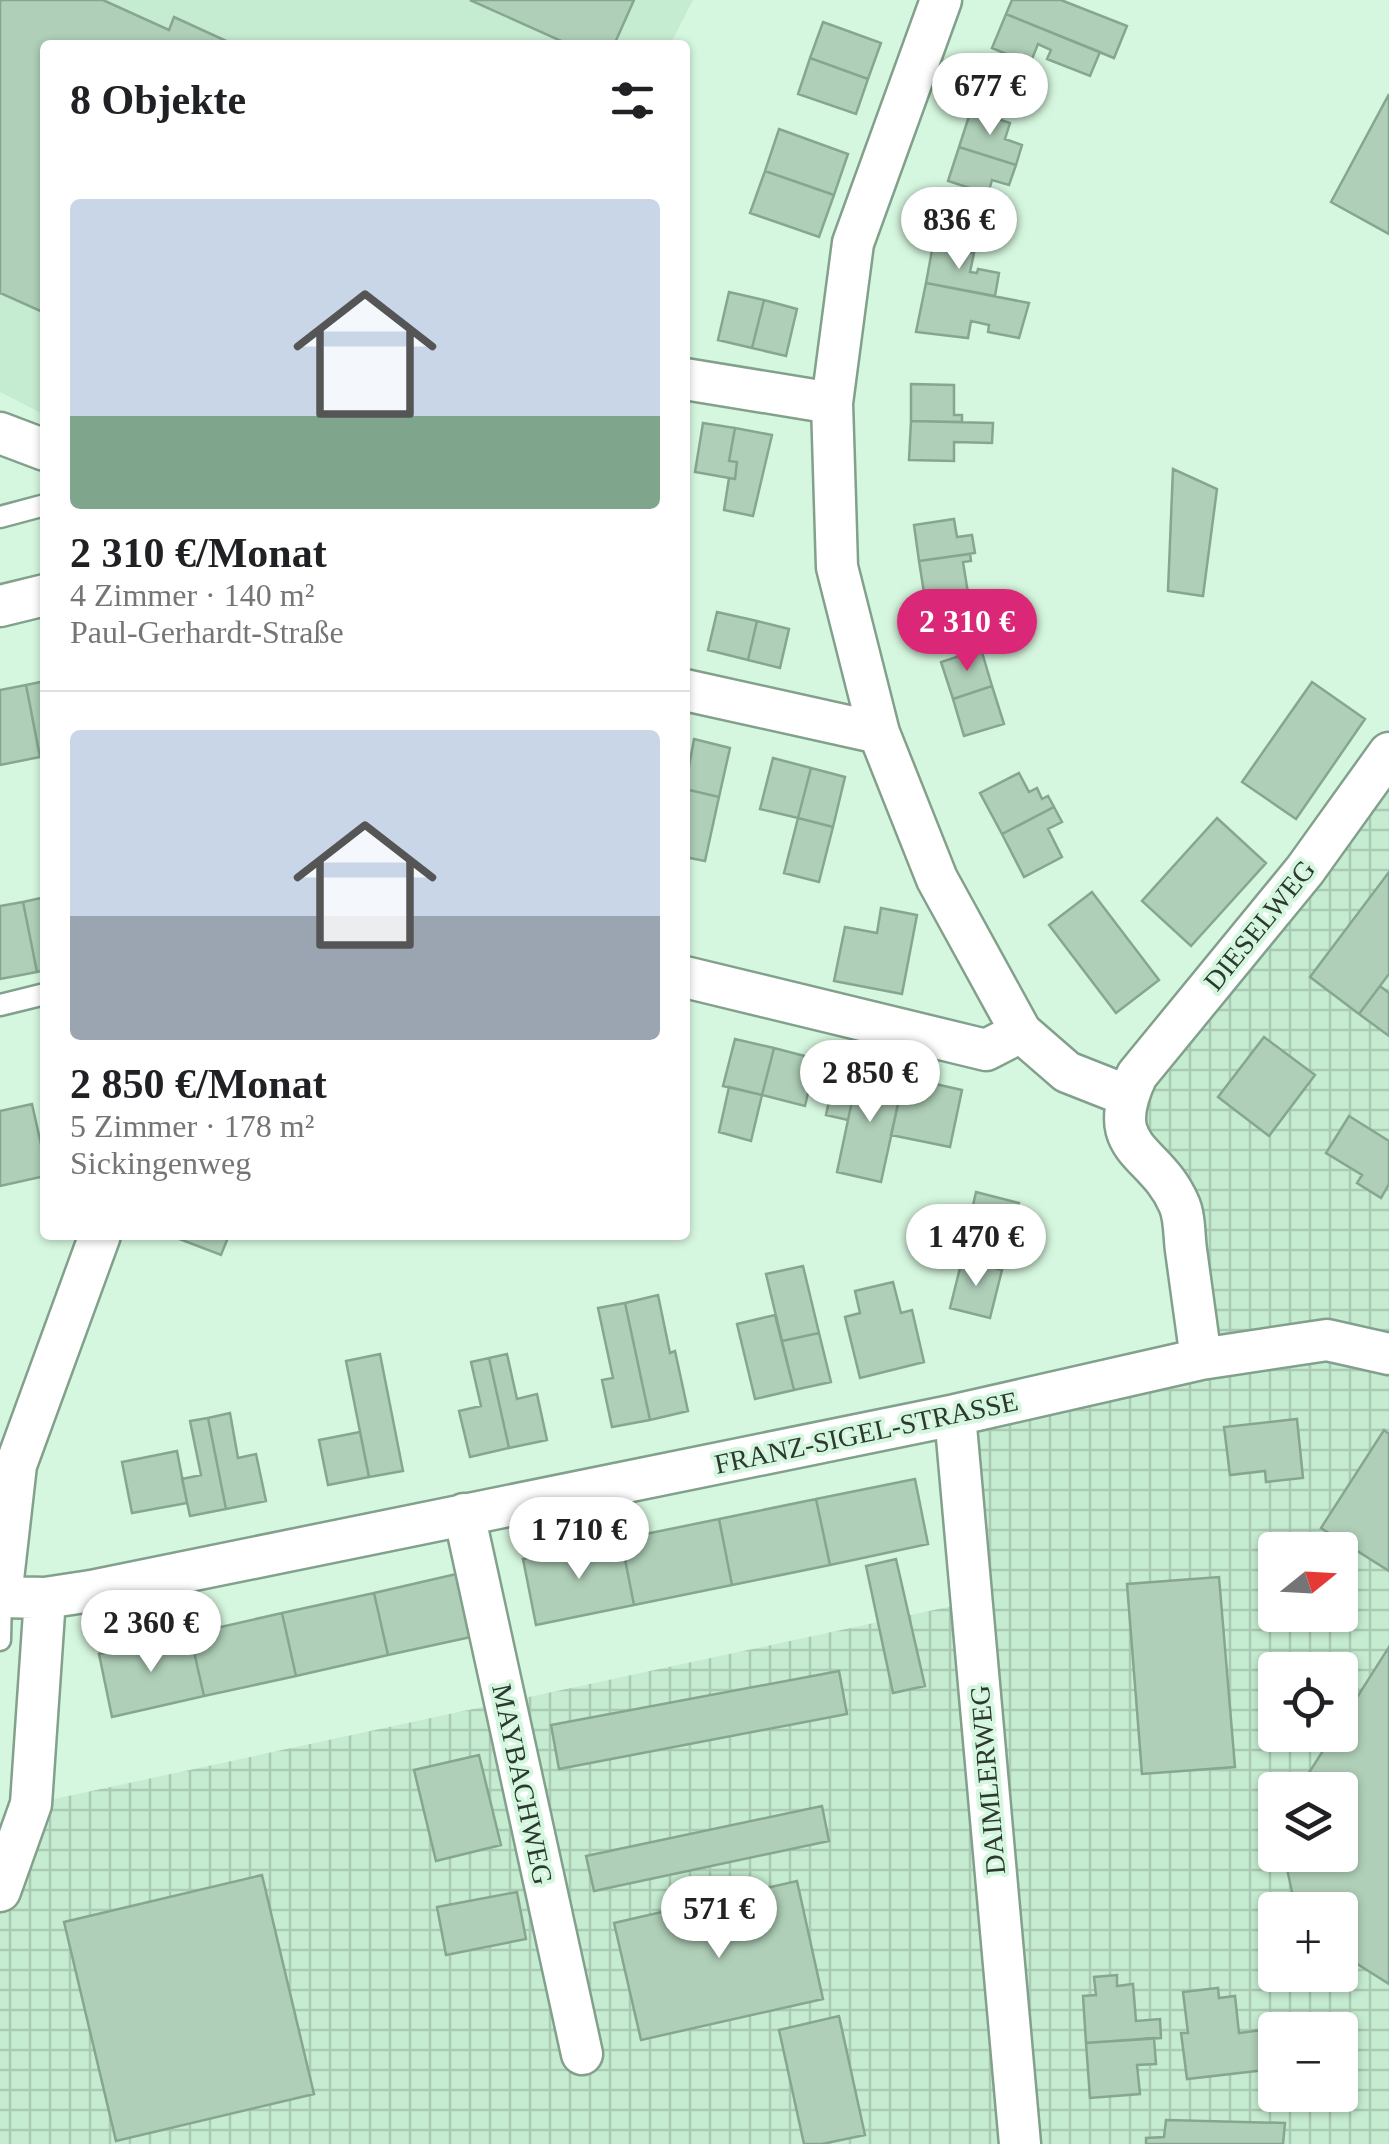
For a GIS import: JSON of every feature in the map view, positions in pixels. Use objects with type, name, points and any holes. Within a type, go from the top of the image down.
[{"type":"street","points":[[941,0],[852,243],[832,403],[837,567],[880,733],[937,879],[1021,1032],[1067,1072],[1128,1096],[1126,1132],[1137,1152],[1159,1172],[1180,1205],[1202,1359]]},
{"type":"street","points":[[690,379],[832,403]]},
{"type":"street","points":[[0,433],[40,448]]},
{"type":"street","points":[[0,606],[40,597]]},
{"type":"street","points":[[690,691],[880,733]]},
{"type":"street","name":"DIESELWEG","points":[[1128,1096],[1137,1075],[1305,870],[1389,752]]},
{"type":"street","points":[[690,978],[986,1050],[1021,1032]]},
{"type":"street","points":[[1,1597],[16,1465],[98,1240]]},
{"type":"street","name":"FRANZ-SIGEL-STRASSE","points":[[1,1597],[46,1598],[954,1415],[1202,1359],[1328,1340],[1389,1354]]},
{"type":"street","name":"DAIMLERWEG","points":[[954,1415],[1020,2144]]},
{"type":"street","name":"MAYBACHWEG","points":[[464,1514],[582,2054]]},
{"type":"street","points":[[0,1891],[31,1804],[46,1598]]},
{"type":"lane","points":[[0,517],[40,507]]},
{"type":"lane","points":[[0,1005],[40,995]]},
{"type":"lane","points":[[0,1640],[1,1597]]},
{"type":"shaded area","points":[[0,0],[693,0],[673,40],[40,40],[40,412],[0,392]]},
{"type":"shaded area","points":[[1389,753],[1389,2144],[0,2144],[0,1881],[31,1804],[971,1602],[955,1415],[1201,1359],[1180,1205],[1128,1096]]},
{"type":"building","points":[[0,0],[103,0],[169,30],[174,17],[224,40],[40,40],[40,311],[0,293]]},
{"type":"building","points":[[470,0],[634,0],[616,40],[559,40]]},
{"type":"building","points":[[1012,0],[1061,0],[1127,26],[1114,58],[1006,14]]},
{"type":"building","points":[[1006,14],[1100,52],[1090,76],[1047,59],[1051,50],[1038,44],[1030,64],[992,48]]},
{"type":"building","points":[[823,22],[881,43],[868,79],[810,58]]},
{"type":"building","points":[[810,58],[868,79],[856,114],[798,94]]},
{"type":"building","points":[[1389,94],[1389,234],[1331,202]]},
{"type":"building","points":[[971,110],[1010,123],[1005,139],[1022,145],[1016,165],[959,147]]},
{"type":"building","points":[[779,129],[848,154],[834,195],[765,171]]},
{"type":"building","points":[[959,147],[1016,165],[1009,185],[992,180],[988,194],[948,181]]},
{"type":"building","points":[[765,171],[834,195],[819,237],[750,213]]},
{"type":"building","points":[[933,245],[974,253],[970,272],[977,273],[978,269],[999,273],[995,296],[926,283]]},
{"type":"building","points":[[926,283],[1029,303],[1019,338],[988,332],[989,325],[971,321],[968,338],[916,332]]},
{"type":"building","points":[[729,292],[764,300],[752,348],[718,340]]},
{"type":"building","points":[[764,300],[797,309],[786,356],[752,348]]},
{"type":"building","points":[[911,384],[954,385],[954,415],[962,415],[962,422],[911,421]]},
{"type":"building","points":[[911,421],[993,423],[992,443],[954,442],[954,461],[909,460]]},
{"type":"building","points":[[703,423],[735,428],[729,461],[737,462],[735,479],[695,472]]},
{"type":"building","points":[[735,428],[772,435],[753,516],[724,510],[729,478],[735,479],[737,462],[729,461]]},
{"type":"building","points":[[1173,469],[1217,489],[1203,596],[1168,591]]},
{"type":"building","points":[[954,519],[957,537],[972,535],[975,553],[919,561],[914,525]]},
{"type":"building","points":[[970,554],[971,561],[963,562],[968,593],[925,599],[919,561]]},
{"type":"building","points":[[717,612],[757,621],[748,660],[708,650]]},
{"type":"building","points":[[757,621],[789,629],[780,668],[748,660]]},
{"type":"building","points":[[981,649],[992,686],[953,699],[941,662]]},
{"type":"building","points":[[40,682],[40,757],[26,685]]},
{"type":"building","points":[[1312,682],[1365,719],[1296,819],[1242,782]]},
{"type":"building","points":[[26,685],[40,757],[0,765],[0,690]]},
{"type":"building","points":[[992,686],[1004,724],[964,736],[953,699]]},
{"type":"building","points":[[694,739],[730,748],[719,797],[690,790]]},
{"type":"building","points":[[773,758],[811,768],[798,818],[760,809]]},
{"type":"building","points":[[811,768],[845,777],[833,827],[798,818]]},
{"type":"building","points":[[1019,773],[1029,792],[1037,788],[1042,799],[1048,796],[1054,807],[1002,834],[980,793]]},
{"type":"building","points":[[690,790],[719,797],[705,861],[690,858]]},
{"type":"building","points":[[1054,807],[1062,822],[1048,829],[1062,857],[1024,877],[1002,834]]},
{"type":"building","points":[[798,818],[833,827],[819,882],[784,873]]},
{"type":"building","points":[[1217,818],[1266,863],[1191,946],[1142,901]]},
{"type":"building","points":[[1389,872],[1389,974],[1359,1014],[1310,977]]},
{"type":"building","points":[[1092,892],[1159,980],[1116,1013],[1049,925]]},
{"type":"building","points":[[40,898],[37,972],[23,902]]},
{"type":"building","points":[[23,902],[37,972],[0,979],[0,906]]},
{"type":"building","points":[[881,908],[917,915],[902,994],[834,981],[845,927],[877,933]]},
{"type":"building","points":[[1380,986],[1389,993],[1389,1036],[1359,1014]]},
{"type":"building","points":[[1264,1037],[1315,1075],[1269,1136],[1218,1097]]},
{"type":"building","points":[[735,1039],[774,1048],[762,1095],[723,1086]]},
{"type":"building","points":[[774,1048],[816,1059],[805,1106],[762,1095]]},
{"type":"building","points":[[837,1063],[859,1068],[848,1120],[826,1115]]},
{"type":"building","points":[[859,1068],[904,1077],[881,1182],[837,1172]]},
{"type":"building","points":[[904,1077],[962,1090],[950,1147],[891,1135]]},
{"type":"building","points":[[729,1087],[762,1095],[751,1141],[719,1132]]},
{"type":"building","points":[[32,1104],[40,1140],[40,1177],[0,1186],[0,1111]]},
{"type":"building","points":[[1349,1116],[1389,1141],[1389,1184],[1381,1198],[1357,1183],[1362,1175],[1326,1153]]},
{"type":"building","points":[[976,1192],[1019,1203],[1002,1270],[945,1255],[957,1211],[971,1214]]},
{"type":"building","points":[[182,1240],[227,1240],[221,1255]]},
{"type":"building","points":[[962,1260],[1002,1270],[990,1318],[950,1308]]},
{"type":"building","points":[[803,1266],[819,1333],[782,1341],[766,1274]]},
{"type":"building","points":[[893,1282],[901,1313],[912,1310],[924,1362],[860,1378],[845,1317],[860,1313],[855,1291]]},
{"type":"building","points":[[658,1295],[688,1411],[650,1420],[625,1303]]},
{"type":"building","points":[[625,1303],[650,1420],[612,1427],[602,1380],[613,1378],[598,1308]]},
{"type":"building","points":[[775,1315],[794,1390],[755,1399],[737,1324]]},
{"type":"building","points":[[819,1333],[831,1382],[794,1390],[782,1341]]},
{"type":"building","points":[[380,1354],[403,1471],[369,1477],[346,1361]]},
{"type":"building","points":[[507,1354],[517,1399],[537,1394],[547,1440],[509,1448],[489,1358]]},
{"type":"building","points":[[489,1358],[509,1448],[470,1457],[459,1411],[481,1406],[471,1362]]},
{"type":"building","points":[[230,1413],[238,1458],[256,1454],[266,1501],[226,1509],[208,1418]]},
{"type":"building","points":[[208,1418],[226,1509],[190,1516],[182,1479],[201,1475],[190,1421]]},
{"type":"building","points":[[1297,1419],[1303,1478],[1266,1482],[1265,1471],[1230,1475],[1224,1427]]},
{"type":"building","points":[[1384,1430],[1389,1434],[1389,1571],[1358,1551],[1358,1532],[1327,1532],[1321,1528]]},
{"type":"building","points":[[360,1432],[369,1477],[328,1485],[319,1440]]},
{"type":"building","points":[[177,1451],[187,1503],[132,1513],[122,1462]]},
{"type":"building","points":[[915,1479],[928,1544],[830,1565],[816,1499]]},
{"type":"building","points":[[816,1499],[830,1565],[732,1585],[719,1519]]},
{"type":"building","points":[[719,1519],[732,1585],[634,1605],[621,1539]]},
{"type":"building","points":[[621,1539],[634,1605],[536,1625],[523,1559]]},
{"type":"building","points":[[896,1559],[925,1686],[893,1693],[866,1566]]},
{"type":"building","points":[[465,1572],[480,1635],[388,1655],[374,1593]]},
{"type":"building","points":[[1219,1577],[1235,1767],[1142,1774],[1127,1584]]},
{"type":"building","points":[[374,1593],[388,1655],[296,1676],[282,1613]]},
{"type":"building","points":[[282,1613],[296,1676],[204,1696],[190,1634]]},
{"type":"building","points":[[190,1634],[204,1696],[112,1717],[99,1654]]},
{"type":"building","points":[[1389,1647],[1389,1984],[1358,1964],[1358,1892],[1292,1892],[1288,1872],[1358,1872],[1358,1772],[1309,1772],[1322,1752],[1358,1752],[1358,1696]]},
{"type":"building","points":[[839,1671],[847,1714],[559,1769],[551,1725]]},
{"type":"building","points":[[479,1755],[501,1845],[436,1861],[414,1770]]},
{"type":"building","points":[[822,1806],[829,1841],[594,1891],[586,1856]]},
{"type":"building","points":[[262,1875],[314,2094],[116,2141],[64,1922]]},
{"type":"building","points":[[797,1881],[823,1999],[641,2040],[614,1923]]},
{"type":"building","points":[[517,1892],[526,1939],[446,1955],[437,1907]]},
{"type":"building","points":[[1117,1975],[1117,1986],[1133,1984],[1136,2021],[1160,2019],[1161,2038],[1086,2043],[1083,1996],[1096,1995],[1094,1977]]},
{"type":"building","points":[[1218,1988],[1219,1998],[1235,1996],[1239,2033],[1258,2031],[1258,2071],[1187,2079],[1181,2033],[1188,2033],[1183,1992]]},
{"type":"building","points":[[839,2016],[865,2135],[804,2144],[779,2030]]},
{"type":"building","points":[[1154,2038],[1156,2064],[1137,2065],[1140,2094],[1090,2098],[1086,2043]]},
{"type":"building","points":[[1166,2120],[1285,2123],[1283,2144],[1146,2144],[1146,2138],[1164,2137]]}]
